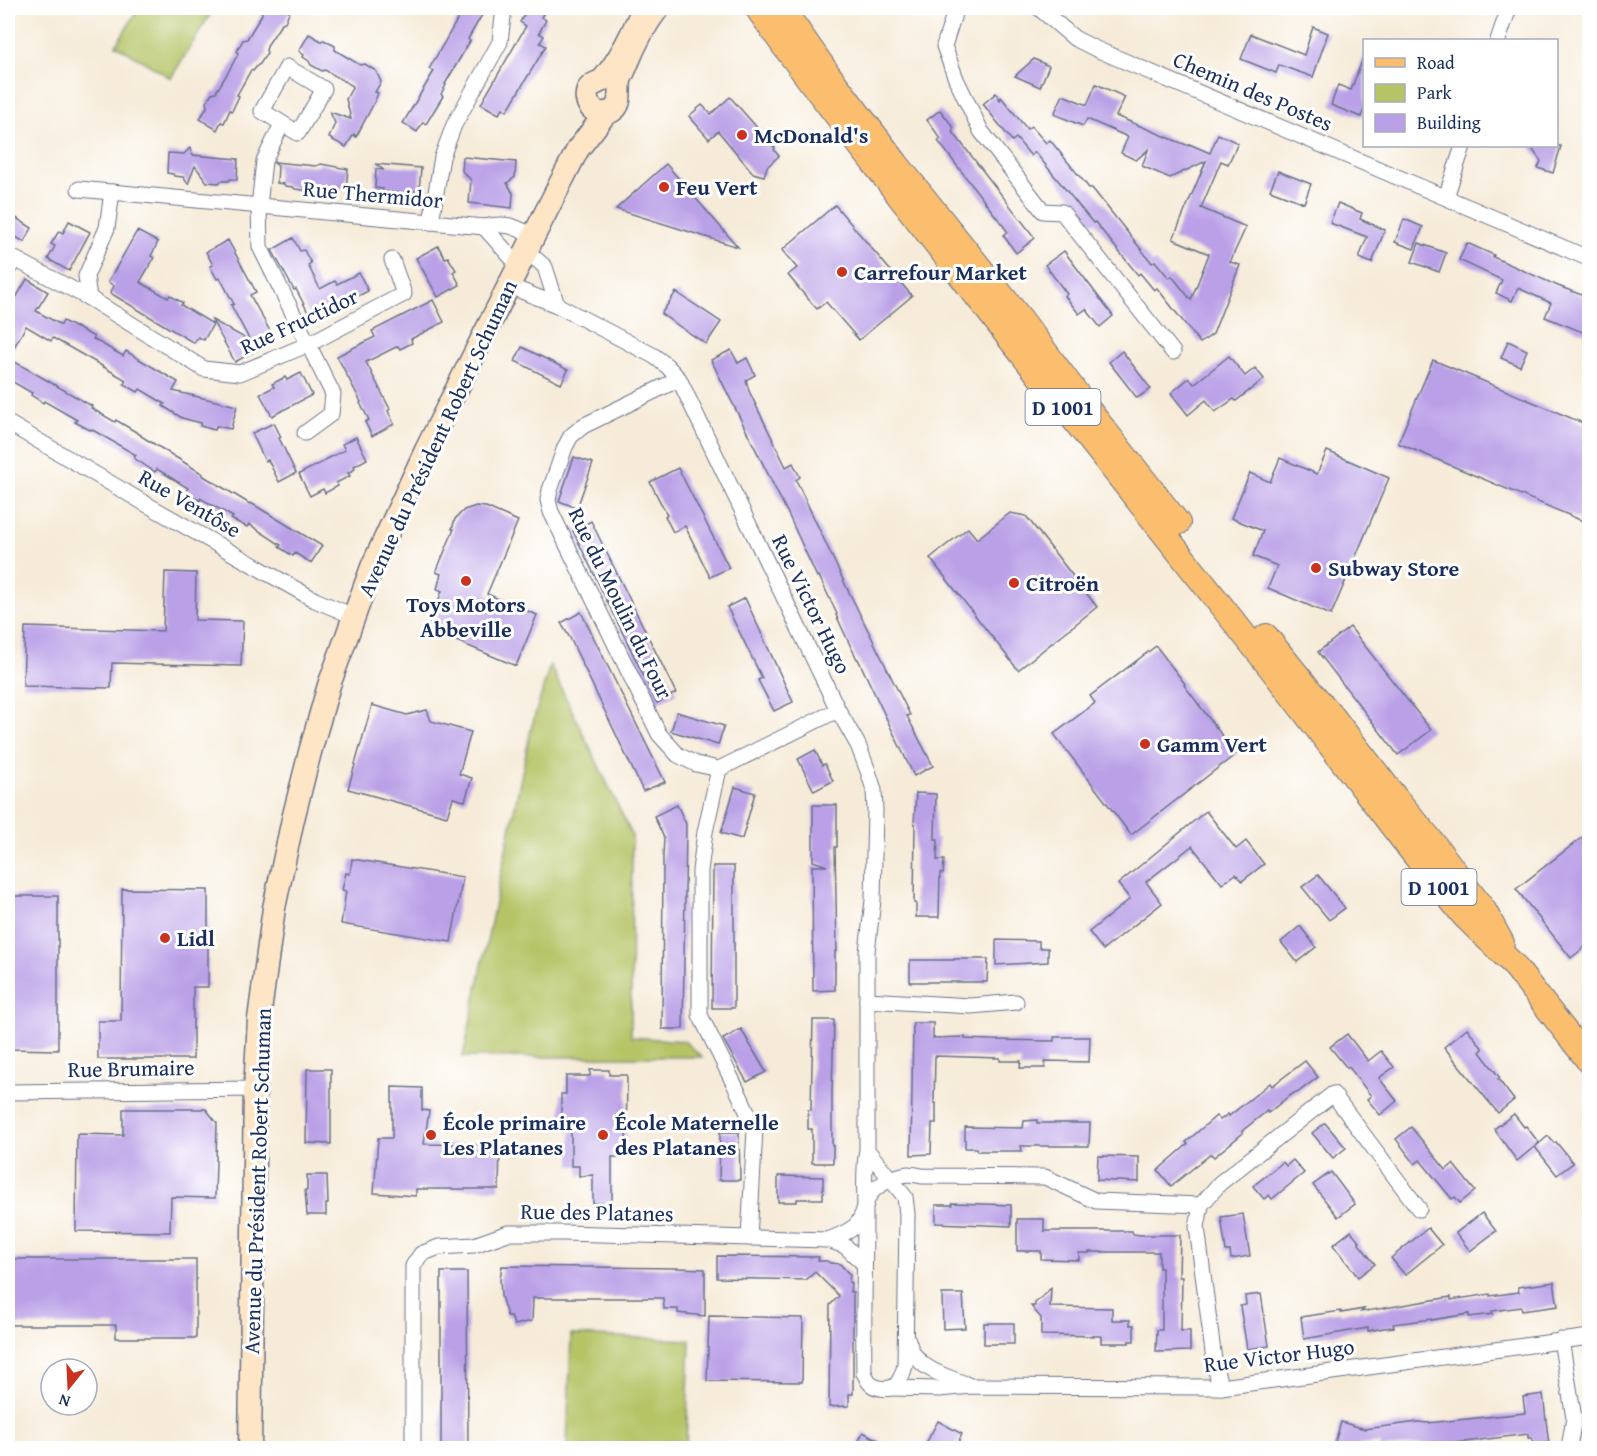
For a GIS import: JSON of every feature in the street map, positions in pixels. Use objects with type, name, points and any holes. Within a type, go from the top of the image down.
[{"type":"main road","name":"D 1001","points":[[757,8],[816,89],[1009,338],[1269,666],[1419,861],[1464,916],[1513,964],[1590,1063]]},
{"type":"main road","name":"D 1001","points":[[782,8],[829,75],[897,164],[1021,319],[1222,580],[1330,713],[1484,910],[1513,964]]},
{"type":"street","points":[[430,222],[442,157],[454,125],[500,42],[504,8]]},
{"type":"street","points":[[643,8],[617,61],[611,86],[619,103],[612,111],[597,108],[586,99],[589,88],[592,84],[611,86],[620,81],[647,22],[658,8]]},
{"type":"street","points":[[956,8],[944,46],[956,80],[981,131],[1042,211],[1062,212],[1173,352]]},
{"type":"street","name":"Chemin des Postes","points":[[1039,8],[1074,38],[1096,49],[1590,259]]},
{"type":"street","points":[[1498,39],[1509,8]]},
{"type":"street","name":"Avenue du Président Robert Schuman","points":[[250,1449],[255,1089],[260,1019],[265,968],[280,876],[313,742],[329,685],[372,567],[413,479],[597,108]]},
{"type":"street","points":[[282,124],[264,160],[259,206],[260,247],[333,394],[331,414],[305,433]]},
{"type":"street","points":[[1446,197],[1463,147]]},
{"type":"street","name":"Rue Thermidor","points":[[79,189],[484,227],[499,224],[519,228],[522,260]]},
{"type":"street","points":[[89,298],[86,276],[107,228],[112,192]]},
{"type":"street","points":[[484,227],[522,260],[545,267],[557,304]]},
{"type":"street","name":"Rue Fructidor","points":[[8,270],[15,259],[89,298],[204,369],[240,373],[309,344],[404,294],[392,261]]},
{"type":"street","name":"Rue Victor Hugo","points":[[522,260],[557,304],[654,356],[668,366],[679,379],[838,710],[858,745],[874,790],[873,900],[867,952],[867,1150],[864,1164],[863,1263],[864,1373],[869,1384],[878,1388],[939,1389],[972,1386],[1221,1387],[1590,1337]]},
{"type":"street","name":"Rue du Moulin du Four","points":[[679,379],[583,426],[571,436],[565,447],[548,500],[551,512],[659,734],[678,755],[696,764],[719,769]]},
{"type":"street","name":"Rue Ventôse","points":[[8,423],[315,600],[353,616]]},
{"type":"street","points":[[749,1238],[755,1129],[700,1015],[700,871],[705,832],[719,769],[838,710]]},
{"type":"street","points":[[867,1000],[971,1006],[1016,1002]]},
{"type":"street","name":"Rue Brumaire","points":[[8,1092],[255,1089]]},
{"type":"street","points":[[1221,1387],[1215,1368],[1197,1227],[1200,1205],[1220,1183],[1333,1094],[1419,1209]]},
{"type":"street","points":[[867,1150],[894,1188]]},
{"type":"street","points":[[894,1188],[907,1174],[1045,1176],[1096,1201],[1200,1205]]},
{"type":"street","points":[[894,1188],[914,1183],[922,1176]]},
{"type":"street","name":"Rue Victor Hugo","points":[[865,1210],[872,1192],[894,1188],[907,1214],[905,1366],[896,1385],[890,1388]]},
{"type":"street","name":"Rue des Platanes","points":[[828,1240],[856,1225],[865,1210]]},
{"type":"street","name":"Rue des Platanes","points":[[413,1449],[413,1266],[421,1254],[439,1247],[474,1245],[508,1233],[562,1233],[828,1240],[845,1246],[863,1263]]},
{"type":"street","name":"Rue Victor Hugo","points":[[906,1333],[910,1350],[920,1361],[938,1374],[972,1386]]},
{"type":"street","points":[[1561,1340],[1574,1418],[1569,1449]]},
{"type":"green space","points":[[139,8],[214,8],[171,78],[116,45]]},
{"type":"green space","points":[[550,665],[632,835],[631,1037],[684,1041],[702,1057],[463,1057],[531,729]]},
{"type":"green space","points":[[571,1335],[690,1340],[686,1448],[567,1448]]},
{"type":"building","points":[[261,8],[291,8],[285,22],[268,44],[267,53],[260,64],[253,71],[251,70],[237,95],[239,96],[232,111],[230,110],[224,123],[221,122],[217,130],[200,119],[207,107],[206,102],[212,93],[216,92],[227,74],[243,40],[247,39],[262,14]]},
{"type":"building","points":[[464,8],[486,8],[445,84],[441,94],[443,96],[426,124],[423,122],[417,132],[403,123],[434,71],[429,69]]},
{"type":"building","points":[[528,8],[547,8],[541,17],[546,20],[539,33],[544,36],[540,43],[546,46],[507,111],[503,108],[499,114],[481,104],[526,26],[520,22]]},
{"type":"building","points":[[1313,27],[1328,33],[1313,77],[1279,65],[1276,73],[1241,59],[1251,34],[1304,55]]},
{"type":"building","points":[[309,34],[335,46],[335,50],[360,65],[365,64],[376,71],[381,82],[375,92],[378,93],[375,101],[356,137],[354,134],[346,147],[329,138],[335,123],[330,112],[351,119],[346,99],[353,86],[311,65],[303,57],[304,55],[299,51]]},
{"type":"building","points":[[1363,58],[1363,112],[1361,117],[1331,105],[1338,85],[1351,90]]},
{"type":"building","points":[[1034,59],[1049,66],[1040,87],[1015,76]]},
{"type":"building","points":[[1096,84],[1125,97],[1116,116],[1210,153],[1218,134],[1238,143],[1228,164],[1221,161],[1201,208],[1246,227],[1230,262],[1240,265],[1213,334],[1200,343],[1157,288],[1154,290],[1140,273],[1138,275],[1035,152],[1031,156],[1016,138],[1012,141],[983,104],[996,93],[1027,129],[1031,126],[1046,143],[1050,140],[1152,263],[1155,261],[1169,278],[1172,276],[1191,300],[1209,254],[1173,239],[1206,161],[1170,178],[1142,166],[1148,150],[1136,160],[1121,153],[1128,137],[1087,119],[1083,126],[1054,114],[1063,95],[1087,105]]},
{"type":"building","name":"McDonald's","points":[[730,97],[775,148],[779,156],[767,167],[764,176],[753,173],[718,131],[709,139],[689,116],[702,105],[711,114]]},
{"type":"building","points":[[940,110],[954,128],[952,131],[1035,238],[1016,253],[1003,235],[1008,232],[938,141],[941,139],[927,120]]},
{"type":"building","points":[[1561,146],[1553,173],[1538,168],[1541,161],[1531,147]]},
{"type":"building","points":[[190,148],[192,155],[238,159],[237,180],[207,182],[195,166],[188,184],[183,177],[167,173],[168,153],[184,154]]},
{"type":"building","points":[[463,157],[516,162],[515,177],[507,183],[513,193],[512,208],[469,203],[471,180],[462,171]]},
{"type":"building","points":[[274,162],[316,166],[321,164],[348,169],[346,189],[310,191],[277,183],[278,166]]},
{"type":"building","points":[[375,164],[421,168],[419,191],[411,191],[411,194],[383,192],[383,189],[375,188],[376,169],[384,170]]},
{"type":"building","name":"Feu Vert","points":[[666,164],[738,247],[616,209]]},
{"type":"building","points":[[1278,171],[1311,184],[1304,203],[1270,190]]},
{"type":"building","points":[[1338,203],[1362,213],[1360,219],[1385,230],[1372,263],[1359,258],[1367,237],[1330,223]]},
{"type":"building","name":"Carrefour Market","points":[[835,205],[912,296],[859,340],[826,302],[817,309],[802,292],[788,275],[797,268],[782,250]]},
{"type":"building","points":[[13,216],[32,228],[24,242],[8,232],[8,224]]},
{"type":"building","points":[[1404,219],[1423,227],[1414,249],[1395,242]]},
{"type":"building","points":[[69,221],[90,232],[69,271],[48,259],[55,246],[51,244],[59,231],[63,233]]},
{"type":"building","points":[[137,231],[158,242],[151,256],[154,258],[140,282],[168,298],[170,295],[183,303],[181,305],[213,324],[204,340],[198,337],[194,343],[110,293],[114,286],[108,282]]},
{"type":"building","points":[[293,238],[300,251],[304,250],[311,263],[308,265],[320,289],[335,281],[337,284],[359,273],[368,291],[312,320],[272,250]]},
{"type":"building","points":[[228,240],[256,292],[250,295],[275,340],[235,362],[212,320],[250,341],[231,305],[234,304],[220,278],[217,279],[210,266],[213,265],[206,252]]},
{"type":"building","points":[[1419,243],[1446,253],[1439,272],[1412,262]]},
{"type":"building","points":[[1467,243],[1494,255],[1493,257],[1590,298],[1590,335],[1545,317],[1551,303],[1518,288],[1512,301],[1496,293],[1502,280],[1459,260]]},
{"type":"building","points":[[438,246],[456,270],[453,272],[460,285],[438,297],[416,258]]},
{"type":"building","points":[[1064,251],[1113,316],[1100,327],[1086,309],[1079,314],[1045,265]]},
{"type":"building","points":[[27,279],[48,292],[36,311],[61,325],[63,321],[76,327],[123,356],[126,351],[178,382],[173,391],[237,406],[231,429],[216,426],[215,430],[182,418],[163,406],[165,404],[140,389],[138,392],[124,384],[126,380],[53,338],[51,341],[26,326],[8,358],[8,311]]},
{"type":"building","points":[[676,292],[721,322],[706,344],[661,314]]},
{"type":"building","points":[[433,300],[444,322],[411,339],[412,343],[400,349],[398,346],[366,362],[390,409],[388,411],[394,424],[372,436],[365,422],[369,420],[337,356],[375,337],[372,331]]},
{"type":"building","points":[[1508,341],[1527,350],[1520,366],[1501,358]]},
{"type":"building","points":[[522,347],[568,370],[561,384],[515,361]]},
{"type":"building","points":[[731,350],[738,363],[747,358],[755,375],[746,380],[749,391],[786,467],[793,463],[800,477],[796,480],[910,715],[907,716],[933,766],[914,776],[819,576],[817,577],[711,360]]},
{"type":"building","points":[[1122,351],[1151,389],[1137,398],[1109,362]]},
{"type":"building","points":[[1229,356],[1245,376],[1255,368],[1264,379],[1236,401],[1234,399],[1215,412],[1206,400],[1188,415],[1171,393],[1189,378],[1194,384]]},
{"type":"building","points":[[8,358],[92,406],[91,408],[115,422],[116,420],[202,475],[322,546],[311,563],[295,553],[293,556],[279,547],[281,545],[249,524],[247,527],[200,498],[200,501],[186,491],[188,488],[157,469],[155,472],[134,458],[136,455],[75,422],[77,420],[44,401],[43,403],[31,395],[32,393],[8,379]]},
{"type":"building","points":[[1433,360],[1590,426],[1590,524],[1398,443]]},
{"type":"building","points":[[301,373],[312,395],[272,416],[260,394],[274,387],[272,384],[285,377],[287,380]]},
{"type":"building","points":[[274,423],[296,473],[279,482],[268,460],[265,461],[252,433]]},
{"type":"building","points":[[356,437],[367,459],[354,466],[355,469],[348,473],[350,476],[336,483],[338,486],[325,493],[323,489],[310,496],[299,474],[345,450],[342,444]]},
{"type":"building","points":[[1327,451],[1389,478],[1331,615],[1268,588],[1277,566],[1253,556],[1263,531],[1231,518],[1250,473],[1270,482],[1280,458],[1317,474]]},
{"type":"building","points":[[574,457],[593,463],[577,508],[559,501]]},
{"type":"building","points":[[678,468],[729,568],[710,577],[685,526],[673,532],[650,482]]},
{"type":"building","name":"Toys Motors Abbeville","points":[[476,506],[486,507],[518,521],[487,594],[537,615],[516,666],[428,629],[442,591],[437,589],[441,574],[436,572],[454,529],[452,529],[455,519],[464,510]]},
{"type":"building","name":"Citroën","points":[[1010,513],[1026,516],[1097,607],[1018,670],[930,558],[968,528],[977,539]]},
{"type":"building","points":[[591,521],[676,693],[657,703],[573,531]]},
{"type":"building","points":[[165,572],[196,573],[195,620],[243,621],[241,666],[112,663],[111,688],[23,686],[25,627],[163,631]]},
{"type":"building","points":[[745,598],[793,702],[774,711],[758,680],[762,678],[727,607]]},
{"type":"building","points":[[581,612],[665,782],[643,791],[561,623]]},
{"type":"building","points":[[1350,627],[1431,730],[1398,755],[1318,652]]},
{"type":"building","name":"Gamm Vert","points":[[1156,646],[1236,754],[1131,835],[1054,734],[1095,703],[1090,696]]},
{"type":"building","points":[[372,705],[407,715],[427,710],[431,721],[471,732],[459,774],[472,778],[465,801],[453,798],[447,816],[348,789]]},
{"type":"building","points":[[677,712],[724,726],[718,745],[671,731]]},
{"type":"building","points":[[815,750],[833,781],[814,791],[798,759]]},
{"type":"building","points":[[735,787],[755,793],[742,839],[721,833]]},
{"type":"building","points":[[916,793],[936,794],[937,860],[944,860],[943,874],[940,873],[939,917],[916,917],[914,824]]},
{"type":"building","points":[[677,805],[686,824],[683,1029],[662,1029],[664,838],[654,816]]},
{"type":"building","points":[[813,805],[837,805],[835,990],[813,991],[812,866],[827,866],[813,861]]},
{"type":"building","points":[[1206,811],[1236,849],[1246,841],[1264,864],[1242,881],[1236,874],[1222,884],[1192,846],[1146,882],[1162,903],[1103,950],[1089,932],[1130,899],[1118,884]]},
{"type":"building","points":[[1590,831],[1590,943],[1571,958],[1516,889]]},
{"type":"building","points":[[352,859],[463,877],[451,942],[341,924],[346,891],[342,890],[346,873],[350,874]]},
{"type":"building","points":[[713,866],[734,866],[734,1008],[712,1008]]},
{"type":"building","points":[[1318,875],[1345,908],[1329,920],[1302,887]]},
{"type":"building","name":"Lidl","points":[[122,889],[208,890],[208,987],[193,987],[193,1059],[98,1059],[98,1021],[121,1021]]},
{"type":"building","points":[[8,896],[58,896],[58,1050],[8,1049]]},
{"type":"building","points":[[1300,926],[1316,947],[1297,962],[1281,942]]},
{"type":"building","points":[[996,940],[1039,941],[1039,948],[1048,948],[1048,962],[996,965]]},
{"type":"building","points":[[988,959],[987,982],[910,982],[910,960]]},
{"type":"building","points":[[813,1020],[834,1020],[833,1163],[812,1163],[812,1129],[808,1129],[808,1110],[811,1110]]},
{"type":"building","points":[[913,1023],[933,1023],[933,1038],[1054,1041],[1054,1037],[1090,1037],[1089,1062],[1045,1061],[1045,1068],[1020,1068],[1021,1061],[1000,1061],[1000,1058],[935,1056],[936,1123],[932,1123],[931,1154],[911,1155]]},
{"type":"building","points":[[1467,1028],[1483,1049],[1480,1052],[1514,1100],[1498,1113],[1444,1047]]},
{"type":"building","points":[[741,1029],[766,1072],[747,1082],[723,1039]]},
{"type":"building","points":[[1347,1034],[1368,1061],[1381,1051],[1394,1067],[1379,1078],[1397,1101],[1380,1115],[1367,1099],[1371,1096],[1330,1047]]},
{"type":"building","points":[[1305,1061],[1318,1077],[1268,1113],[1267,1111],[1214,1157],[1211,1154],[1171,1186],[1158,1170],[1188,1144],[1186,1142],[1216,1116],[1220,1120],[1228,1114],[1229,1116],[1270,1083],[1272,1086]]},
{"type":"building","points":[[307,1069],[331,1069],[331,1144],[306,1143]]},
{"type":"building","points":[[590,1070],[609,1070],[609,1075],[627,1075],[626,1157],[612,1157],[612,1203],[593,1203],[593,1175],[579,1176],[579,1166],[571,1166],[571,1129],[561,1129],[561,1094],[566,1094],[566,1076],[590,1076]]},
{"type":"building","points":[[392,1087],[422,1088],[422,1110],[429,1111],[424,1144],[500,1145],[499,1189],[416,1189],[416,1196],[374,1193],[378,1138],[392,1138]]},
{"type":"building","points":[[123,1109],[206,1109],[217,1123],[215,1198],[171,1197],[170,1232],[76,1231],[77,1134],[123,1135]]},
{"type":"building","points":[[1514,1114],[1539,1143],[1517,1161],[1494,1129]]},
{"type":"building","points":[[1037,1120],[1037,1123],[1090,1123],[1089,1146],[1021,1146],[1022,1151],[977,1151],[976,1148],[965,1148],[965,1127],[1023,1128],[1024,1121]]},
{"type":"building","points":[[1325,1123],[1346,1148],[1333,1158],[1312,1133]]},
{"type":"building","points":[[1411,1127],[1446,1170],[1453,1164],[1475,1191],[1460,1203],[1455,1197],[1452,1199],[1420,1160],[1415,1164],[1396,1139]]},
{"type":"building","points":[[720,1132],[739,1132],[740,1180],[719,1180]]},
{"type":"building","points":[[1548,1136],[1573,1163],[1557,1175],[1535,1147]]},
{"type":"building","points":[[1098,1156],[1139,1157],[1139,1182],[1097,1180]]},
{"type":"building","points":[[1293,1160],[1304,1173],[1272,1199],[1269,1195],[1264,1199],[1253,1186],[1283,1162],[1286,1166]]},
{"type":"building","points":[[1331,1172],[1355,1204],[1338,1217],[1313,1185]]},
{"type":"building","points":[[307,1175],[327,1175],[326,1215],[307,1215],[305,1190],[307,1190]]},
{"type":"building","points":[[778,1176],[823,1177],[823,1199],[778,1202]]},
{"type":"building","points":[[952,1203],[1011,1205],[1011,1226],[936,1223],[936,1205],[952,1205]]},
{"type":"building","points":[[1482,1213],[1496,1231],[1470,1251],[1456,1233]]},
{"type":"building","points":[[1243,1214],[1250,1256],[1231,1259],[1230,1251],[1226,1251],[1221,1217]]},
{"type":"building","points":[[1017,1219],[1044,1219],[1044,1231],[1132,1231],[1133,1234],[1141,1235],[1180,1235],[1181,1331],[1190,1331],[1190,1351],[1156,1352],[1157,1330],[1162,1330],[1162,1268],[1159,1268],[1159,1252],[1089,1252],[1079,1253],[1079,1260],[1041,1259],[1041,1251],[1017,1251]]},
{"type":"building","points":[[1428,1228],[1442,1245],[1405,1275],[1391,1258]]},
{"type":"building","points":[[1351,1231],[1375,1264],[1358,1277],[1333,1245]]},
{"type":"building","points":[[717,1256],[819,1257],[818,1261],[840,1264],[850,1275],[850,1292],[853,1292],[853,1394],[849,1394],[849,1406],[829,1407],[830,1305],[839,1296],[815,1272],[806,1280],[717,1278]]},
{"type":"building","points":[[12,1259],[196,1259],[196,1338],[116,1338],[116,1325],[11,1325]]},
{"type":"building","points":[[502,1266],[705,1269],[705,1316],[678,1313],[678,1309],[664,1309],[663,1298],[533,1298],[532,1321],[514,1325],[511,1316],[507,1316],[501,1296]]},
{"type":"building","points":[[441,1272],[467,1272],[468,1449],[441,1449]]},
{"type":"building","points":[[1554,1282],[1558,1306],[1522,1311],[1521,1307],[1492,1311],[1493,1314],[1469,1317],[1469,1314],[1393,1324],[1394,1327],[1368,1331],[1368,1328],[1304,1339],[1301,1317],[1364,1309],[1361,1312],[1451,1297],[1451,1300],[1519,1292],[1518,1287]]},
{"type":"building","points":[[1051,1288],[1050,1307],[1112,1308],[1112,1320],[1130,1320],[1130,1325],[1134,1325],[1134,1341],[1101,1343],[1101,1336],[1041,1335],[1041,1318],[1031,1306],[1035,1306],[1035,1303]]},
{"type":"building","points":[[942,1294],[963,1294],[965,1328],[943,1329]]},
{"type":"building","points":[[1261,1294],[1269,1346],[1247,1349],[1240,1306],[1246,1305],[1245,1296]]},
{"type":"building","points":[[709,1316],[803,1318],[802,1382],[707,1381]]},
{"type":"building","points":[[984,1323],[1014,1323],[1014,1344],[984,1344]]},
{"type":"building","points":[[1543,1394],[1549,1446],[1534,1448],[1532,1438],[1528,1438],[1528,1434],[1432,1446],[1421,1444],[1381,1449],[1380,1443],[1357,1446],[1356,1449],[1333,1449],[1341,1422],[1365,1429],[1525,1413],[1523,1397]]},
{"type":"building","points":[[938,1421],[962,1434],[955,1449],[923,1449]]},
{"type":"building","points":[[863,1432],[895,1449],[855,1449]]},
{"type":"place","name":"McDonald's","points":[[742,135]]},
{"type":"place","name":"Feu Vert","points":[[664,187]]},
{"type":"place","name":"Carrefour Market","points":[[842,272]]},
{"type":"place","name":"Subway Store","points":[[1316,568]]},
{"type":"place","name":"Toys Motors Abbeville","points":[[466,581]]},
{"type":"place","name":"Citroën","points":[[1014,583]]},
{"type":"place","name":"Gamm Vert","points":[[1145,744]]},
{"type":"place","name":"Lidl","points":[[165,938]]},
{"type":"place","name":"École primaire Les Platanes","points":[[431,1135]]},
{"type":"place","name":"École Maternelle des Platanes","points":[[603,1135]]}]
